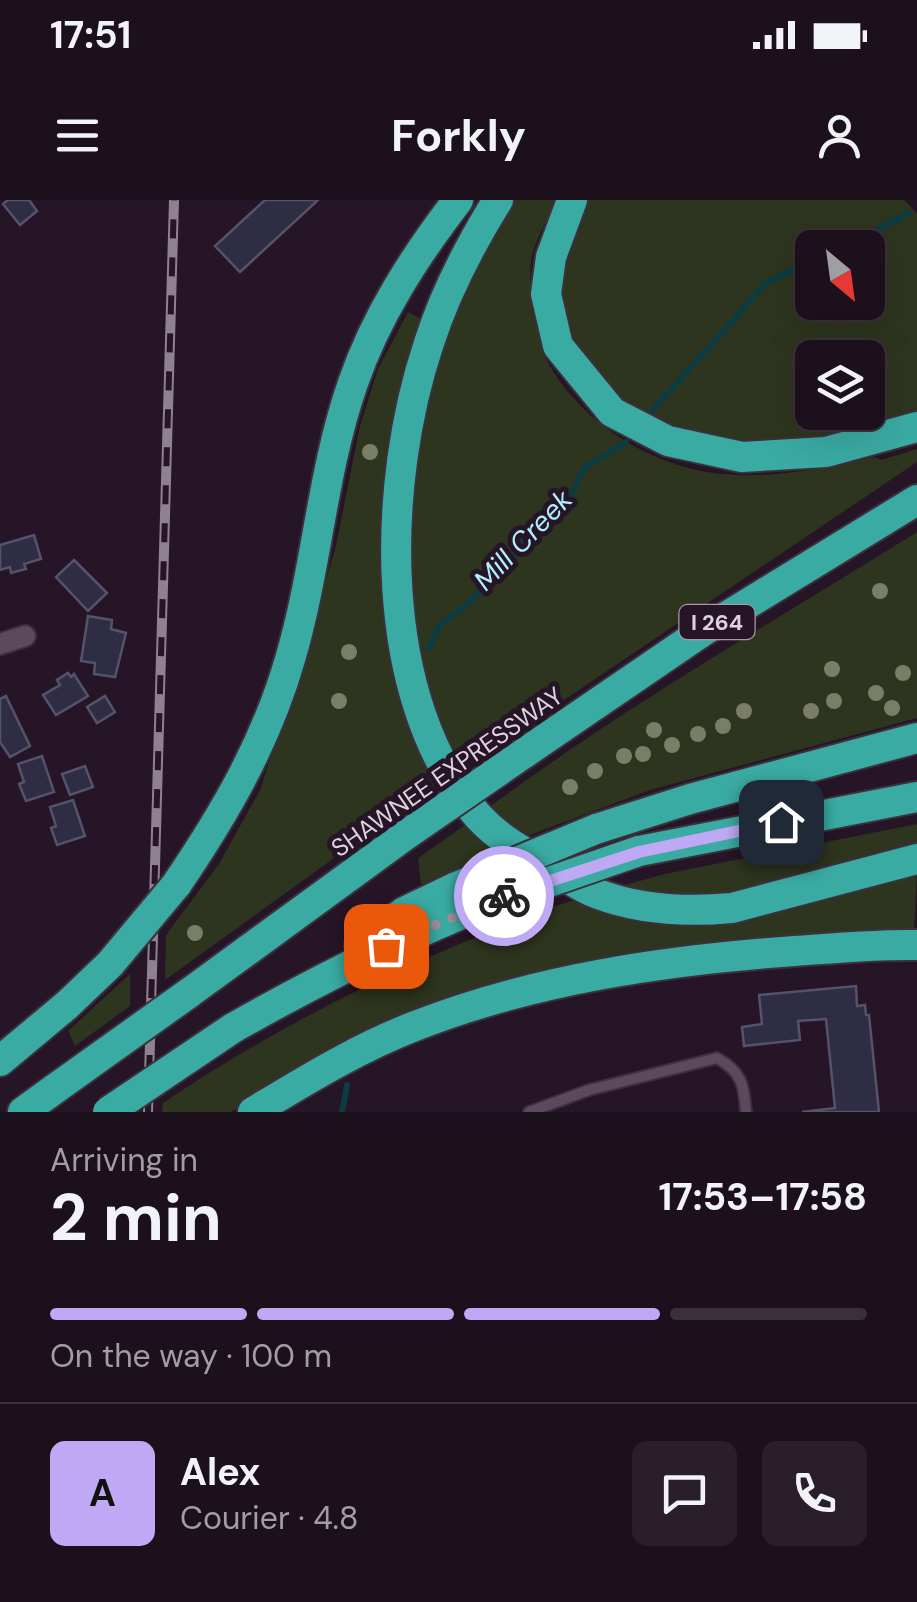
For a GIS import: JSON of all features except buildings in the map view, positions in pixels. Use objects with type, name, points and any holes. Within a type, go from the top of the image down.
[{"type":"highway","points":[[0,1061],[67,1006],[110,964],[176,885],[218,822],[266,729],[291,656],[352,383],[396,291],[458,200]]},
{"type":"highway","points":[[498,200],[466,255],[429,343],[407,428],[398,497],[403,631],[416,696],[440,760],[478,816],[508,844],[595,893],[624,902],[678,909],[732,908],[917,859]]},
{"type":"highway","points":[[572,200],[551,257],[546,294],[558,346],[612,412],[668,441],[742,457],[826,452],[917,427]]},
{"type":"highway","name":"SHAWNEE EXPRESSWAY","points":[[23,1112],[523,754],[703,631],[917,500]]},
{"type":"highway","points":[[302,989],[404,912],[456,886],[596,829],[690,799],[917,738]]},
{"type":"highway","points":[[108,1112],[233,1028],[302,989],[415,932],[488,903],[639,852],[917,797]]},
{"type":"highway","points":[[254,1112],[354,1054],[414,1026],[516,994],[699,960],[917,945]]},
{"type":"street","points":[[0,644],[25,636]]},
{"type":"lane","points":[[528,1112],[589,1090],[718,1058],[733,1067],[744,1082],[746,1112]]},
{"type":"green space","points":[[511,200],[557,200],[536,242],[531,263],[541,346],[575,400],[618,436],[668,462],[722,474],[799,472],[874,457],[881,460],[917,449],[917,462],[460,770],[430,703],[418,645],[410,545],[412,495],[426,395],[439,347],[462,288]]},
{"type":"green space","points":[[586,200],[904,200],[917,213],[917,414],[885,423],[885,340],[795,340],[795,430],[861,430],[823,441],[716,444],[631,412],[573,346],[560,305],[559,270]]},
{"type":"green space","points":[[408,312],[421,319],[413,346],[393,658],[414,740],[437,784],[165,980],[166,935],[219,864],[261,788],[335,550],[360,426],[378,369]]},
{"type":"green space","points":[[917,532],[917,718],[650,790],[519,839],[488,808],[646,700]]},
{"type":"green space","points":[[468,823],[494,851],[421,885],[418,858]]},
{"type":"green space","points":[[917,824],[917,848],[750,891],[697,898],[614,888],[665,874]]},
{"type":"green space","points":[[917,873],[914,931],[702,947],[294,1071],[231,1112],[162,1112],[163,1103],[304,1018],[403,969],[555,906],[582,898],[634,919],[658,923],[739,921]]},
{"type":"green space","points":[[130,974],[130,1006],[75,1046],[68,1031]]},
{"type":"waterway","name":"Mill Creek","points":[[877,230],[908,213]]},
{"type":"waterway","name":"Mill Creek","points":[[647,416],[767,282],[795,269]]},
{"type":"waterway","name":"Mill Creek","points":[[429,648],[439,626],[465,606],[499,572],[536,525],[571,495],[585,467],[626,442]]},
{"type":"waterway","name":"Mill Creek","points":[[342,1112],[347,1085]]},
{"type":"railway","points":[[148,1112],[174,200]]},
{"type":"way so far","points":[[386,946],[504,896]]},
{"type":"route","points":[[504,896],[639,852],[781,822]]}]
